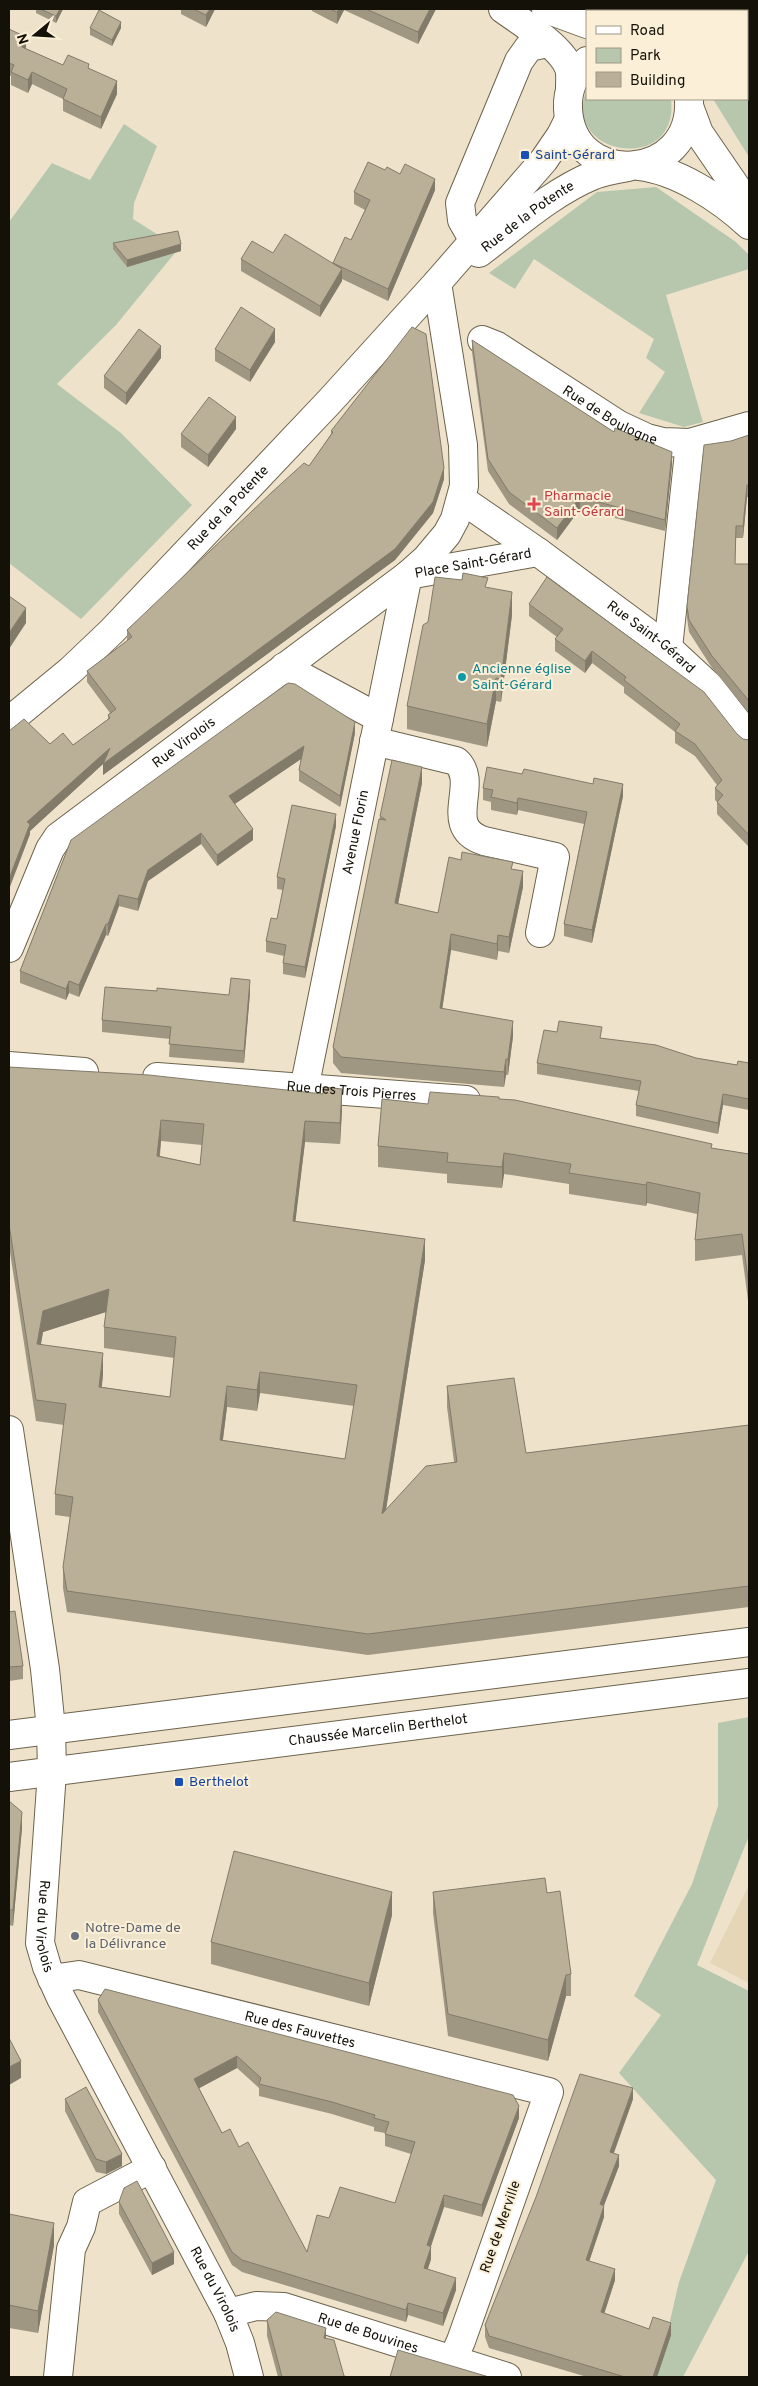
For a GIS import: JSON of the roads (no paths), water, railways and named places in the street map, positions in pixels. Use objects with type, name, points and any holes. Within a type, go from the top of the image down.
[{"type":"street","points":[[503,9],[547,42],[569,67],[569,118],[576,136],[593,155],[610,164],[660,169],[676,175],[702,190],[749,225]]},
{"type":"street","points":[[546,9],[586,24]]},
{"type":"street","points":[[474,241],[462,220],[460,203],[519,60],[529,47],[547,42]]},
{"type":"street","points":[[570,87],[577,72],[586,62]]},
{"type":"street","points":[[634,166],[653,162],[672,149],[684,130],[689,104]]},
{"type":"street","points":[[689,104],[699,133],[749,206]]},
{"type":"street","name":"Rue de la Potente","points":[[9,721],[78,663],[112,631],[308,424],[437,283],[544,160],[561,135],[569,118]]},
{"type":"street","name":"Rue de la Potente","points":[[437,283],[570,188],[593,176],[634,166]]},
{"type":"street","name":"Place Saint-Gérard","points":[[408,576],[426,560],[447,534],[461,499],[465,467],[437,283]]},
{"type":"street","name":"Rue de Boulogne","points":[[482,340],[497,346],[634,433],[663,442],[690,444],[749,426]]},
{"type":"street","points":[[668,648],[690,444]]},
{"type":"street","name":"Place Saint-Gérard","points":[[461,499],[538,552]]},
{"type":"street","name":"Place Saint-Gérard","points":[[408,576],[538,552]]},
{"type":"street","name":"Rue Saint-Gérard","points":[[538,552],[668,648],[710,686],[749,737]]},
{"type":"street","name":"Rue Virolois","points":[[9,948],[50,849],[58,837],[408,576]]},
{"type":"street","name":"Avenue Florin","points":[[304,1089],[408,576]]},
{"type":"street","points":[[284,667],[377,730],[456,761],[464,771],[465,780],[461,813],[464,823],[475,838],[555,857],[540,933]]},
{"type":"street","points":[[9,1066],[107,1074]]},
{"type":"street","name":"Rue des Trois Pierres","points":[[137,1076],[494,1102]]},
{"type":"street","name":"Rue du Virolois","points":[[9,1430],[45,1669],[51,1729],[52,1772],[40,1928],[42,1955],[52,1979],[228,2313],[240,2343],[249,2377]]},
{"type":"street","points":[[9,1734],[749,1642]]},
{"type":"street","name":"Chaussée Marcelin Berthelot","points":[[9,1777],[749,1683]]},
{"type":"street","name":"Rue des Fauvettes","points":[[52,1979],[78,1975],[549,2092]]},
{"type":"street","name":"Rue de Merville","points":[[452,2361],[461,2341],[549,2092]]},
{"type":"street","points":[[58,2377],[72,2248],[81,2227],[87,2202],[152,2168]]},
{"type":"street","name":"Rue de Bouvines","points":[[228,2313],[256,2306],[284,2307],[507,2377]]},
{"type":"place","name":"Saint-Gérard","points":[[525,155]]},
{"type":"place","name":"Pharmacie Saint-Gérard","points":[[534,504]]},
{"type":"place","name":"Ancienne église Saint-Gérard","points":[[462,677]]},
{"type":"place","name":"Berthelot","points":[[179,1782]]},
{"type":"place","name":"Notre-Dame de la Délivrance","points":[[75,1936]]}]
